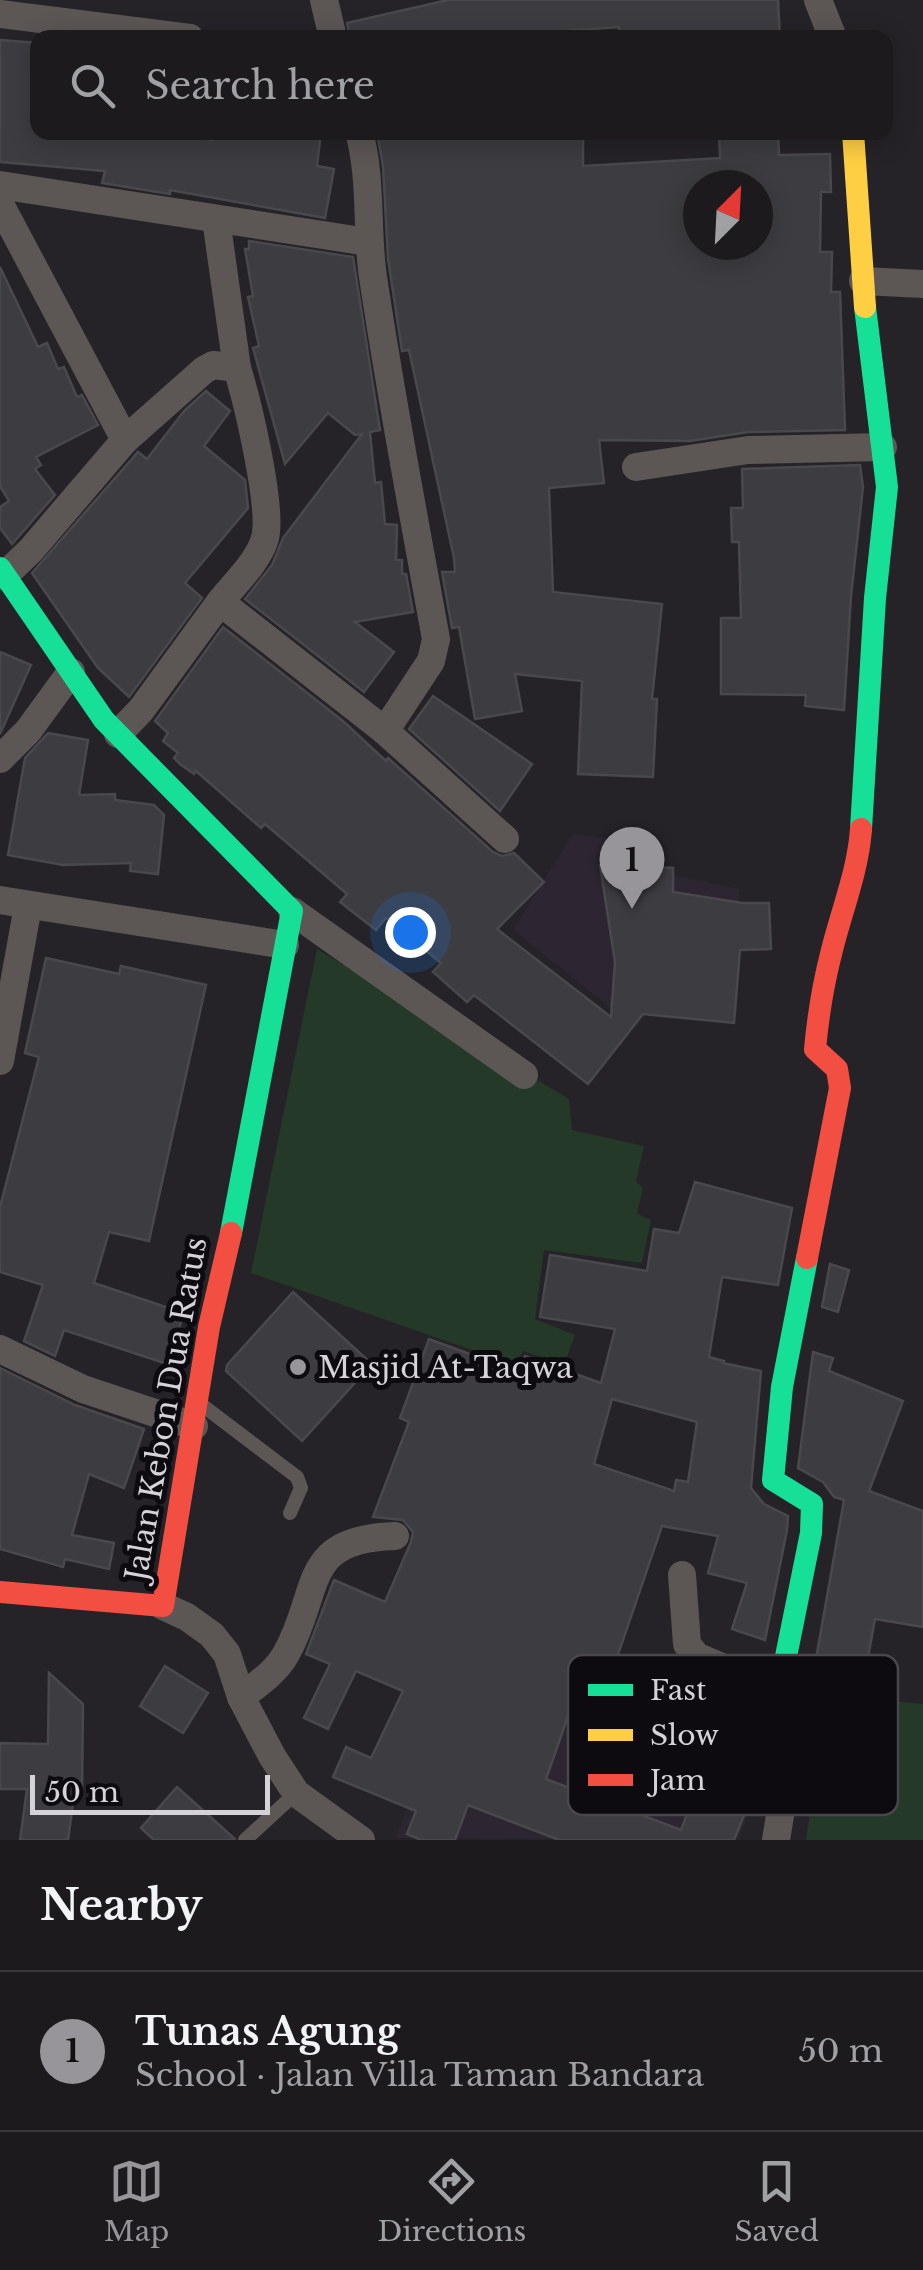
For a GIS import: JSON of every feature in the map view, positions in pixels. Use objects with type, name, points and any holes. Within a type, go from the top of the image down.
[{"type":"street","points":[[324,0],[331,30]]},
{"type":"street","points":[[818,0],[830,30]]},
{"type":"street","points":[[0,14],[127,30]]},
{"type":"street","points":[[361,140],[368,242],[436,638],[431,661],[385,731]]},
{"type":"street","points":[[787,1655],[811,1533],[812,1504],[802,1492],[779,1486],[773,1480],[774,1465],[782,1387],[840,1088],[837,1069],[815,1049],[831,953],[860,854],[874,598],[888,487],[863,281],[853,140]]},
{"type":"street","points":[[0,185],[368,242]]},
{"type":"street","points":[[0,204],[125,440]]},
{"type":"street","points":[[118,734],[141,710],[260,551],[266,537],[264,500],[237,368],[216,218]]},
{"type":"street","points":[[863,281],[923,284]]},
{"type":"street","points":[[237,368],[213,364],[204,370],[125,440],[31,550],[2,572],[118,734],[292,910],[524,1075]]},
{"type":"street","points":[[636,467],[748,450],[882,447]]},
{"type":"street","points":[[220,602],[385,731],[506,839]]},
{"type":"street","points":[[0,759],[28,731],[71,672]]},
{"type":"street","points":[[0,900],[284,945]]},
{"type":"street","points":[[0,1061],[28,906]]},
{"type":"street","name":"Jalan Kebon Dua Ratus","points":[[292,910],[235,1215],[209,1327],[163,1606],[187,1616],[212,1635],[227,1654],[242,1697],[296,1793],[361,1840]]},
{"type":"street","points":[[0,1349],[82,1389],[196,1414]]},
{"type":"street","points":[[242,1697],[272,1673],[286,1654],[324,1559],[350,1541],[395,1536]]},
{"type":"street","points":[[682,1575],[687,1644],[695,1655]]},
{"type":"street","points":[[0,1592],[163,1606]]},
{"type":"street","points":[[776,1840],[781,1815]]},
{"type":"lane","points":[[196,1414],[298,1477],[301,1488],[290,1512]]},
{"type":"lane","points":[[244,1840],[296,1793]]},
{"type":"shaded area","points":[[573,834],[631,841],[634,867],[739,889],[735,1023],[616,1012],[513,930]]},
{"type":"shaded area","points":[[479,1619],[579,1655],[568,1655],[568,1815],[747,1815],[739,1840],[396,1838]]},
{"type":"green space","points":[[317,949],[569,1099],[572,1130],[644,1146],[636,1181],[643,1188],[637,1213],[651,1220],[642,1263],[544,1250],[535,1319],[575,1335],[564,1365],[523,1351],[515,1365],[251,1273]]},
{"type":"green space","points":[[898,1702],[923,1704],[923,1840],[806,1840],[810,1815],[898,1815]]},
{"type":"building","points":[[448,0],[778,0],[780,30],[348,30],[347,23]]},
{"type":"building","points":[[0,40],[30,42],[30,140],[320,140],[317,166],[334,169],[325,218],[170,190],[170,194],[102,183],[105,171],[0,162]]},
{"type":"building","points":[[378,140],[583,140],[583,166],[720,158],[719,140],[778,140],[779,155],[830,154],[831,192],[821,192],[820,252],[832,252],[831,292],[840,292],[845,430],[748,432],[690,441],[599,440],[604,483],[549,488],[553,592],[662,604],[652,699],[657,699],[653,777],[578,774],[582,681],[515,674],[522,711],[475,719],[459,627],[452,628],[442,572],[455,572],[454,558],[409,350],[402,351],[388,258]]},
{"type":"building","points":[[249,241],[353,257],[380,430],[370,432],[375,483],[381,482],[385,524],[397,525],[396,560],[402,560],[413,612],[355,622],[394,652],[364,692],[245,599],[272,565],[283,538],[362,434],[355,435],[328,413],[285,464],[253,348],[259,346],[248,297],[253,296],[245,249],[249,249]]},
{"type":"building","points":[[0,267],[38,347],[47,343],[58,369],[64,367],[77,397],[82,395],[98,425],[36,457],[41,465],[35,469],[55,495],[12,544],[0,528],[0,507],[9,501],[0,486]]},
{"type":"building","points":[[206,391],[230,411],[204,446],[245,480],[248,508],[185,583],[202,598],[129,697],[98,668],[32,573],[138,452],[147,459],[184,411]]},
{"type":"building","points":[[860,465],[863,487],[844,710],[805,706],[806,695],[721,694],[721,618],[741,618],[739,542],[732,542],[731,508],[743,508],[742,469]]},
{"type":"building","points":[[223,627],[343,721],[386,761],[388,758],[493,852],[502,856],[514,853],[544,882],[497,929],[611,1017],[615,962],[600,865],[629,860],[630,866],[673,868],[673,892],[742,903],[769,903],[771,949],[740,950],[734,1023],[643,1014],[588,1084],[474,995],[467,1002],[433,972],[441,963],[386,918],[376,930],[340,902],[347,894],[265,824],[261,828],[196,771],[194,774],[174,758],[178,753],[163,741],[168,733],[155,721]]},
{"type":"building","points":[[0,652],[31,665],[0,734]]},
{"type":"building","points":[[433,696],[532,764],[500,811],[409,729]]},
{"type":"building","points":[[48,733],[88,740],[79,795],[115,794],[115,800],[154,805],[164,815],[158,874],[130,871],[131,863],[63,865],[8,855],[25,758]]},
{"type":"building","points":[[46,958],[119,974],[121,966],[206,985],[149,1241],[109,1232],[94,1283],[184,1313],[167,1364],[64,1330],[55,1356],[24,1341],[43,1285],[0,1272],[0,1207],[39,1057],[25,1053]]},
{"type":"building","points":[[695,1182],[792,1208],[778,1285],[722,1277],[709,1357],[761,1371],[751,1488],[764,1504],[788,1516],[787,1530],[765,1640],[732,1629],[747,1583],[708,1573],[718,1536],[662,1526],[618,1655],[568,1655],[568,1716],[546,1779],[568,1787],[568,1815],[641,1815],[681,1830],[687,1815],[744,1815],[734,1840],[559,1840],[468,1805],[455,1840],[421,1840],[407,1834],[416,1811],[333,1777],[346,1747],[371,1758],[403,1691],[356,1671],[328,1729],[304,1718],[330,1664],[306,1654],[334,1580],[385,1602],[411,1542],[413,1532],[403,1520],[373,1517],[409,1422],[400,1418],[429,1339],[519,1372],[525,1356],[601,1383],[615,1329],[540,1317],[550,1255],[647,1271],[654,1229],[679,1233]],"holes":[[[612,1399],[697,1422],[688,1482],[676,1480],[674,1491],[594,1464]]]},
{"type":"building","points":[[830,1264],[849,1270],[838,1312],[822,1307]]},
{"type":"building","name":"Masjid At-Taqwa","points":[[293,1292],[372,1364],[302,1441],[226,1371],[227,1365]]},
{"type":"building","points":[[813,1352],[833,1358],[829,1371],[903,1401],[869,1491],[923,1511],[923,1627],[875,1619],[868,1655],[817,1655],[844,1500],[834,1497],[823,1482],[798,1468]]},
{"type":"building","points":[[0,1368],[75,1405],[144,1429],[124,1488],[89,1474],[72,1535],[114,1543],[109,1569],[65,1559],[63,1567],[0,1549]]},
{"type":"building","points":[[165,1666],[208,1693],[183,1733],[140,1706]]},
{"type":"building","points":[[49,1673],[83,1704],[82,1789],[75,1789],[68,1840],[20,1840],[27,1789],[0,1789],[0,1743],[48,1744]]},
{"type":"building","points":[[177,1787],[235,1840],[154,1840],[141,1828]]},
{"type":"traffic: fast","points":[[861,829],[875,598],[887,487],[865,307]]},
{"type":"traffic: fast","points":[[0,568],[104,720],[292,911],[231,1233]]},
{"type":"traffic: fast","points":[[786,1655],[811,1533],[812,1504],[773,1480],[782,1387],[807,1258]]},
{"type":"traffic: slow","points":[[854,140],[865,307]]},
{"type":"traffic: jam","points":[[807,1258],[840,1088],[837,1069],[815,1049],[818,1025],[861,829]]},
{"type":"traffic: jam","points":[[0,1592],[163,1606],[209,1327],[231,1233]]},
{"type":"place","name":"Tunas Agung","points":[[632,909]]},
{"type":"place","name":"Masjid At-Taqwa","points":[[298,1367]]}]
